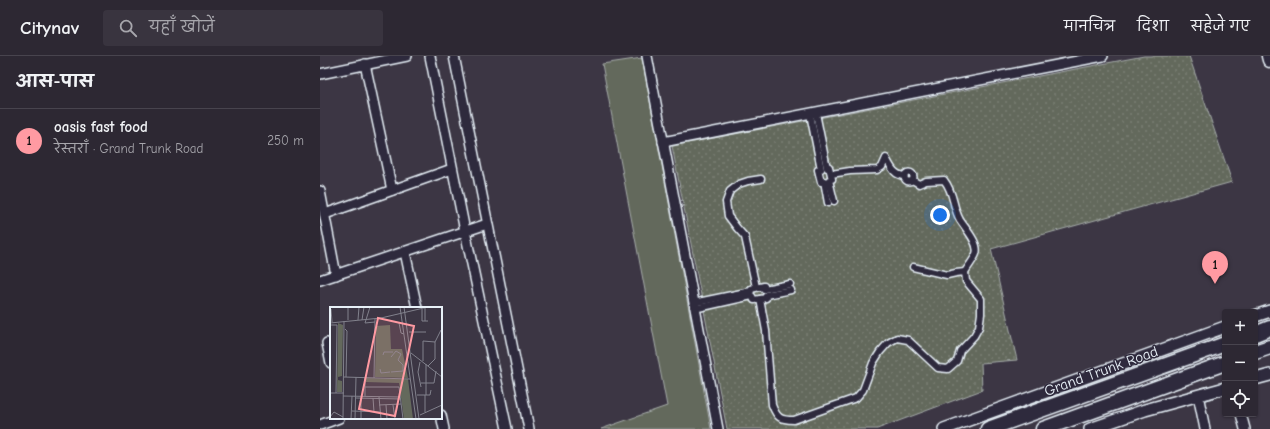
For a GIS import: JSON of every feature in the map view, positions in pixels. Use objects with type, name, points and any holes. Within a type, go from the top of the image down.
[{"type":"main road","points":[[1269,56],[1270,60]]},
{"type":"main road","points":[[1258,333],[1270,328]]},
{"type":"main road","name":"Grand Trunk Road","points":[[988,429],[1222,345]]},
{"type":"main road","points":[[1258,351],[1270,347]]},
{"type":"main road","points":[[1043,429],[1222,363]]},
{"type":"street","points":[[320,74],[407,56]]},
{"type":"street","points":[[430,56],[452,169],[507,429]]},
{"type":"street","points":[[454,56],[529,429]]},
{"type":"street","points":[[647,56],[718,429]]},
{"type":"street","points":[[663,142],[1103,56]]},
{"type":"street","points":[[366,64],[392,190]]},
{"type":"street","points":[[813,113],[827,168],[829,168],[831,174],[832,179],[829,180],[831,202],[824,181],[821,182],[818,170],[821,169],[813,113]]},
{"type":"street","points":[[760,299],[766,338],[772,405],[776,415],[783,420],[794,420],[856,398],[863,390],[873,363],[880,352],[888,343],[897,338],[908,340],[938,368],[948,369],[958,361],[960,350],[974,336],[979,327],[982,314],[981,299],[966,281],[965,272],[977,253],[976,245],[957,214],[950,188],[944,180],[926,181],[919,184],[914,181],[915,176],[910,182],[907,182],[904,176],[898,176],[886,158],[882,167],[877,170],[850,171],[831,174]]},
{"type":"street","points":[[324,214],[452,169]]},
{"type":"street","points":[[756,287],[745,237],[728,216],[726,202],[730,191],[739,184],[761,179]]},
{"type":"street","points":[[320,191],[336,275]]},
{"type":"street","points":[[320,280],[487,224]]},
{"type":"street","points":[[405,252],[418,307]]},
{"type":"street","points":[[914,267],[947,275],[965,272]]},
{"type":"street","points":[[764,286],[764,289],[791,287],[766,295],[766,298],[754,300],[752,296],[694,306],[751,291],[751,289],[756,287],[764,286]]},
{"type":"street","points":[[1258,315],[1270,311]]},
{"type":"street","points":[[944,429],[1222,328]]},
{"type":"street","points":[[326,344],[330,359]]},
{"type":"street","points":[[1258,378],[1270,375]]},
{"type":"street","points":[[1090,429],[1145,410],[1222,389]]},
{"type":"street","points":[[1198,395],[1205,429]]},
{"type":"street","points":[[1242,417],[1245,429]]},
{"type":"street","points":[[320,424],[336,419]]},
{"type":"street","points":[[442,419],[444,429]]},
{"type":"green space","points":[[1144,56],[1189,56],[1232,182],[991,249],[1017,360],[981,363],[982,390],[877,429],[727,429],[672,146]]},
{"type":"green space","points":[[642,58],[711,429],[601,429],[667,406],[602,64]]},
{"type":"place","name":"oasis fast food","points":[[1215,284]]}]
